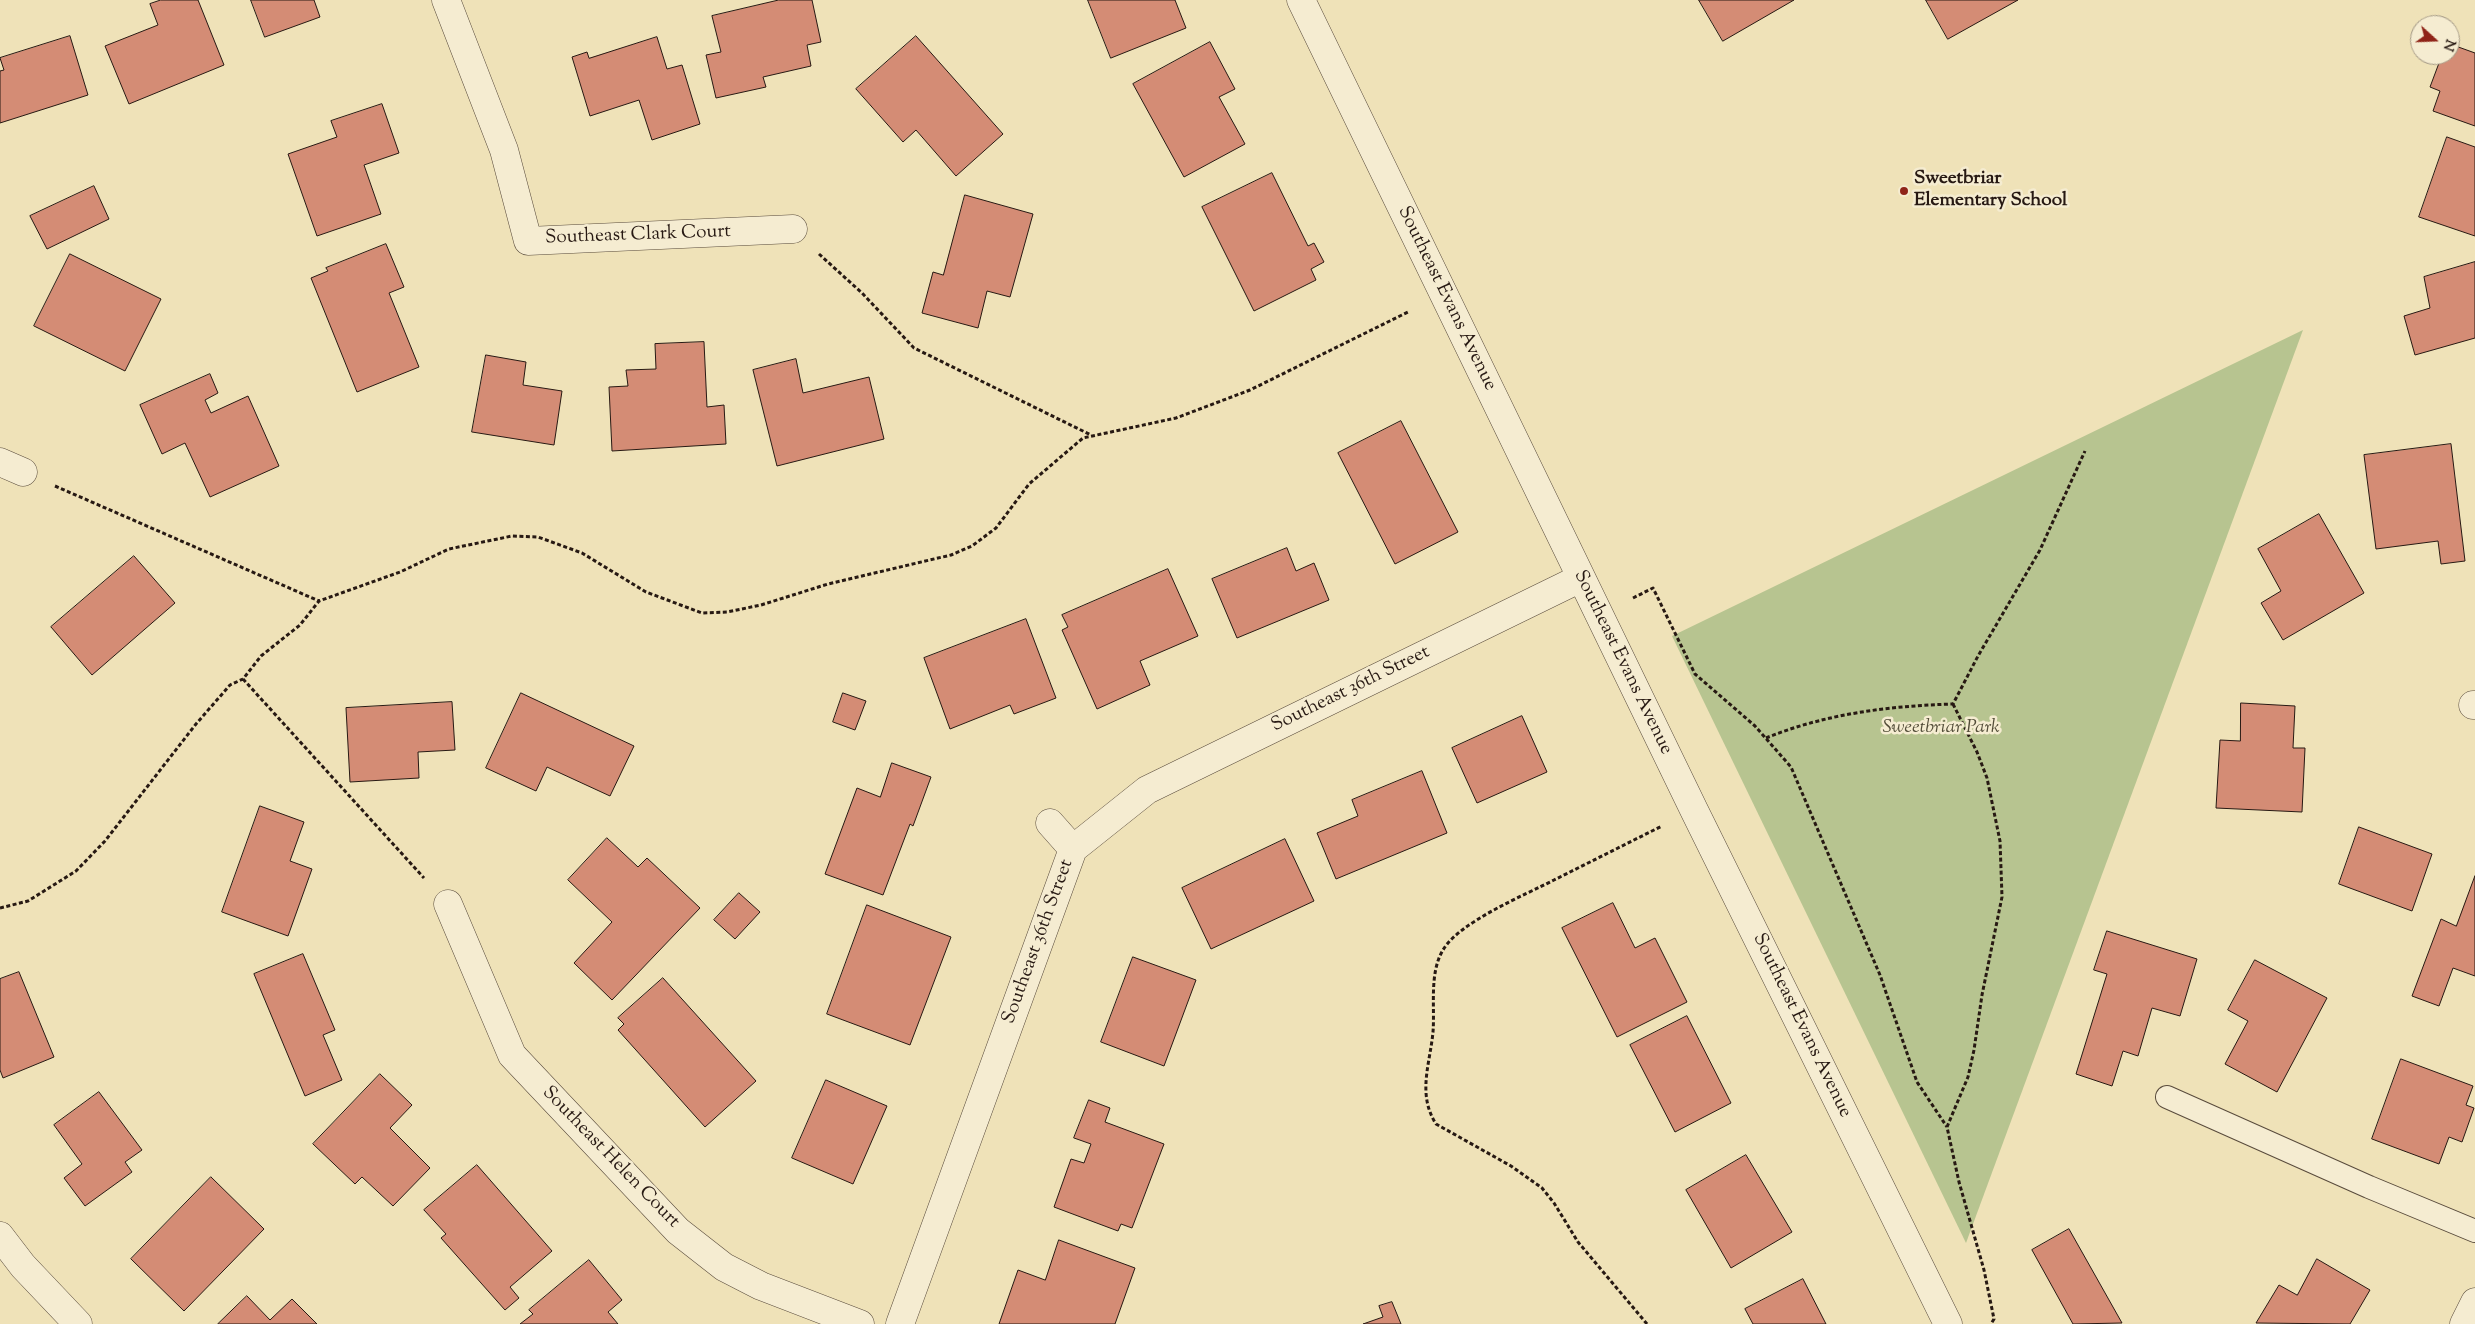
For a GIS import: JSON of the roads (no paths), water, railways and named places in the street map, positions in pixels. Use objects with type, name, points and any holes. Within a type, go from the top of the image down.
[{"type":"street","name":"Southeast Clark Court","points":[[446,0],[504,150],[528,240],[793,229]]},
{"type":"street","name":"Southeast Evans Avenue","points":[[1300,0],[1598,614],[1948,1324]]},
{"type":"street","name":"Southeast 36th Street","points":[[900,1324],[1073,849],[1147,790],[1581,578]]},
{"type":"street","points":[[1050,823],[1073,849]]},
{"type":"street","name":"Southeast Helen Court","points":[[448,904],[512,1055],[678,1231],[724,1267],[761,1286],[860,1324]]},
{"type":"street","points":[[0,1236],[23,1266],[78,1324]]},
{"type":"street","points":[[2464,1324],[2475,1302]]},
{"type":"lane","points":[[2167,1097],[2369,1187],[2475,1230]]},
{"type":"place","name":"Sweetbriar Elementary School","points":[[1904,191]]},
{"type":"park label","name":"Sweetbriar Park","points":[[1941,729]]}]
